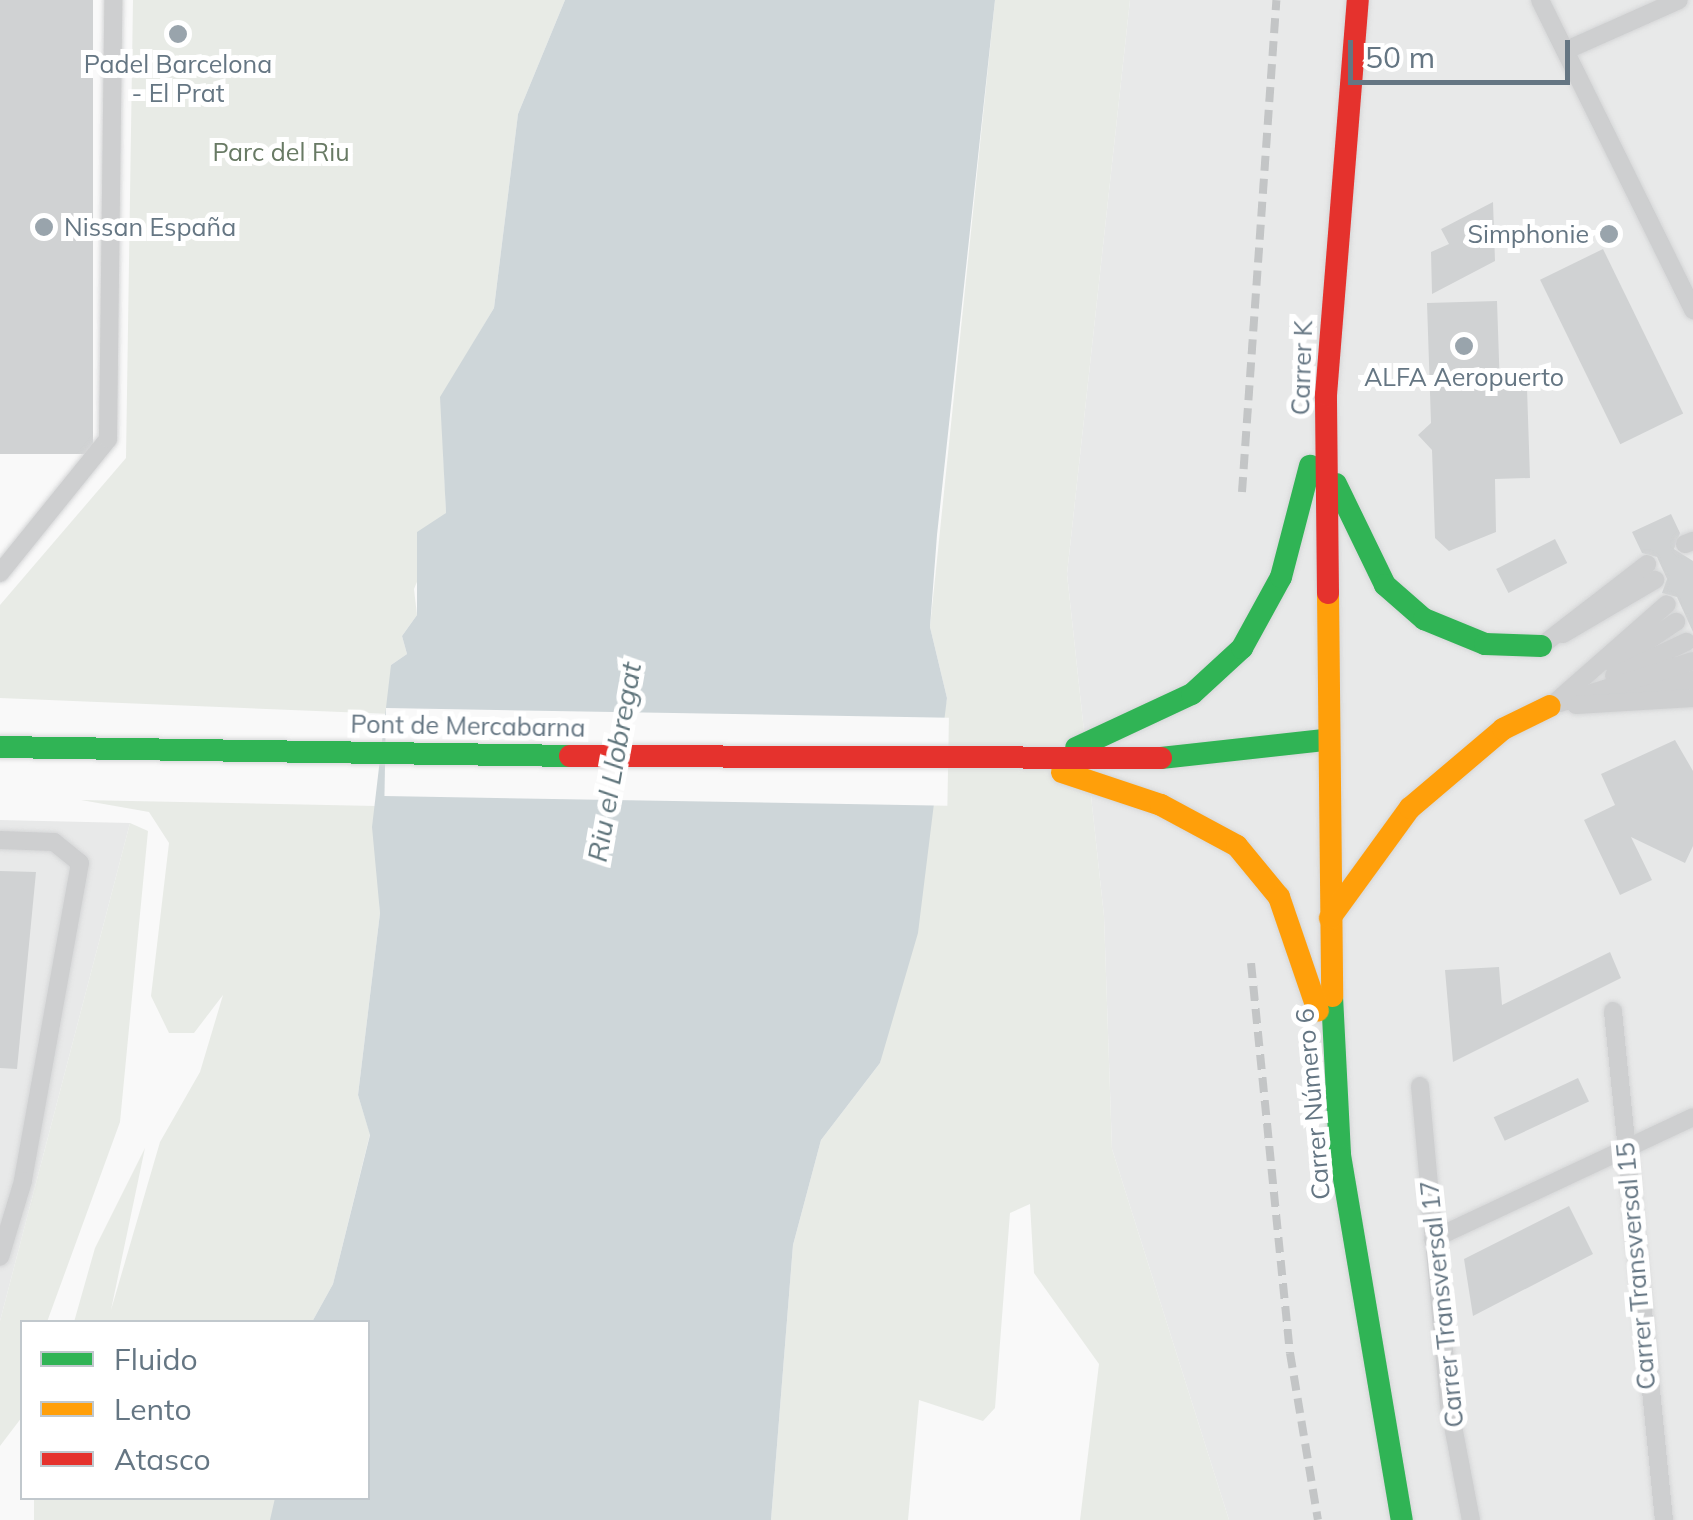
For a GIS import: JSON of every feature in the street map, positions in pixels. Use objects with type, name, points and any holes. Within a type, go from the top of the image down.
[{"type":"main road","name":"Carrer K","points":[[1324,740],[1329,468],[1326,395],[1358,0]]},
{"type":"main road","points":[[1035,763],[1141,723],[1192,694],[1242,648],[1282,577],[1326,395]]},
{"type":"main road","points":[[1329,468],[1368,556],[1402,601],[1455,635],[1541,646]]},
{"type":"main road","points":[[1330,918],[1410,808],[1503,729],[1550,706]]},
{"type":"main road","points":[[1035,763],[1230,755],[1324,740]]},
{"type":"main road","name":"Carrer Número 6","points":[[1324,740],[1333,1053],[1340,1155],[1402,1520]]},
{"type":"main road","name":"Pont de Mercabarna","points":[[0,747],[1035,763]]},
{"type":"main road","points":[[1035,763],[1160,806],[1237,846],[1279,897],[1333,1053]]},
{"type":"lane","points":[[0,572],[108,439],[113,0]]},
{"type":"lane","points":[[1540,0],[1569,48],[1693,310]]},
{"type":"lane","points":[[1569,48],[1679,0]]},
{"type":"lane","points":[[1541,646],[1651,572]]},
{"type":"lane","points":[[1550,706],[1667,604]]},
{"type":"lane","points":[[1550,706],[1676,622]]},
{"type":"lane","points":[[1550,706],[1689,652]]},
{"type":"lane","points":[[1550,706],[1693,680]]},
{"type":"lane","points":[[1550,706],[1693,698]]},
{"type":"lane","points":[[0,840],[54,842],[80,863],[23,1181],[0,1257]]},
{"type":"lane","name":"Carrer Transversal 15","points":[[1612,1011],[1664,1520]]},
{"type":"lane","name":"Carrer Transversal 17","points":[[1420,1086],[1433,1239],[1472,1520]]},
{"type":"lane","points":[[1433,1239],[1693,1117]]},
{"type":"shaded area","points":[[1130,0],[1693,0],[1693,1520],[1229,1520],[1112,1149],[1104,916],[1067,574]]},
{"type":"shaded area","points":[[0,820],[130,823],[0,1321]]},
{"type":"green space","name":"Parc del Riu","points":[[133,0],[565,0],[518,114],[494,308],[441,397],[446,513],[414,589],[417,615],[402,636],[407,654],[391,665],[391,714],[0,698],[0,605],[126,458]]},
{"type":"green space","points":[[995,0],[1130,0],[1067,574],[1104,916],[1112,1149],[1229,1520],[1080,1520],[1099,1364],[1034,1273],[1030,1204],[1010,1213],[995,1408],[983,1421],[919,1400],[908,1520],[771,1520],[793,1245],[821,1140],[880,1063],[947,698],[930,627]]},
{"type":"green space","points":[[81,800],[376,806],[380,913],[358,1095],[370,1134],[333,1284],[313,1320],[75,1320],[95,1248],[145,1148],[111,1310],[160,1142],[200,1072],[223,995],[194,1033],[169,1033],[151,996],[169,843],[149,812]]},
{"type":"green space","points":[[130,823],[148,831],[120,1122],[48,1320],[20,1320],[20,1420],[0,1446],[0,1321]]},
{"type":"green space","points":[[34,1500],[275,1500],[275,1520],[34,1520]]},
{"type":"water","name":"Riu el Llobregat","points":[[565,0],[995,0],[937,535],[930,627],[947,698],[918,933],[880,1063],[821,1140],[793,1245],[771,1520],[270,1520],[275,1500],[370,1500],[370,1320],[313,1320],[333,1284],[370,1135],[358,1095],[380,913],[372,827],[391,665],[407,654],[402,636],[417,615],[417,532],[446,513],[440,397],[494,308],[518,114]]},
{"type":"pier","points":[[386,708],[949,718],[947,806],[384,796]]},
{"type":"building","name":"Nissan España","points":[[0,0],[93,0],[93,454],[0,454]]},
{"type":"building","points":[[1493,202],[1495,261],[1432,294],[1431,252],[1449,244],[1441,229]]},
{"type":"building","points":[[1603,249],[1683,413],[1620,444],[1540,280]]},
{"type":"building","name":"ALFA Aeropuerto","points":[[1497,301],[1500,389],[1527,388],[1530,478],[1495,479],[1496,532],[1449,551],[1435,538],[1432,450],[1418,435],[1431,423],[1427,303]]},
{"type":"building","points":[[1671,514],[1680,533],[1674,549],[1693,561],[1693,632],[1677,597],[1662,593],[1667,579],[1657,557],[1642,553],[1632,532]]},
{"type":"building","points":[[1555,539],[1567,563],[1508,593],[1496,569]]},
{"type":"building","points":[[1675,740],[1693,771],[1693,846],[1685,863],[1631,837],[1652,880],[1620,895],[1584,820],[1615,805],[1601,774]]},
{"type":"building","points":[[0,871],[36,872],[17,1069],[0,1068]]},
{"type":"building","points":[[1610,952],[1621,978],[1453,1062],[1445,970],[1499,967],[1502,1005]]},
{"type":"building","points":[[1578,1078],[1589,1102],[1505,1141],[1494,1117]]},
{"type":"building","points":[[1569,1206],[1593,1254],[1473,1316],[1464,1259]]},
{"type":"railway","points":[[1242,492],[1276,0]]},
{"type":"railway","points":[[1251,963],[1290,1353],[1318,1520]]},
{"type":"traffic: fast","points":[[1076,748],[1192,694],[1242,648],[1281,577],[1310,466]]},
{"type":"traffic: fast","points":[[1336,484],[1385,585],[1424,619],[1485,644],[1541,646]]},
{"type":"traffic: fast","points":[[1161,758],[1324,740]]},
{"type":"traffic: fast","points":[[0,747],[570,756]]},
{"type":"traffic: fast","points":[[1332,996],[1340,1155],[1402,1520]]},
{"type":"traffic: slow","points":[[1328,593],[1332,996]]},
{"type":"traffic: slow","points":[[1330,918],[1410,808],[1503,729],[1550,706]]},
{"type":"traffic: slow","points":[[1062,772],[1161,805],[1237,846],[1279,897],[1318,1011]]},
{"type":"traffic: jam","points":[[1328,593],[1326,395],[1358,0]]},
{"type":"traffic: jam","points":[[570,756],[1161,758]]},
{"type":"place","name":"Padel Barcelona - El Prat","points":[[178,34]]},
{"type":"place","name":"Nissan España","points":[[44,227]]},
{"type":"place","name":"Simphonie","points":[[1609,234]]},
{"type":"place","name":"ALFA Aeropuerto","points":[[1464,346]]}]
